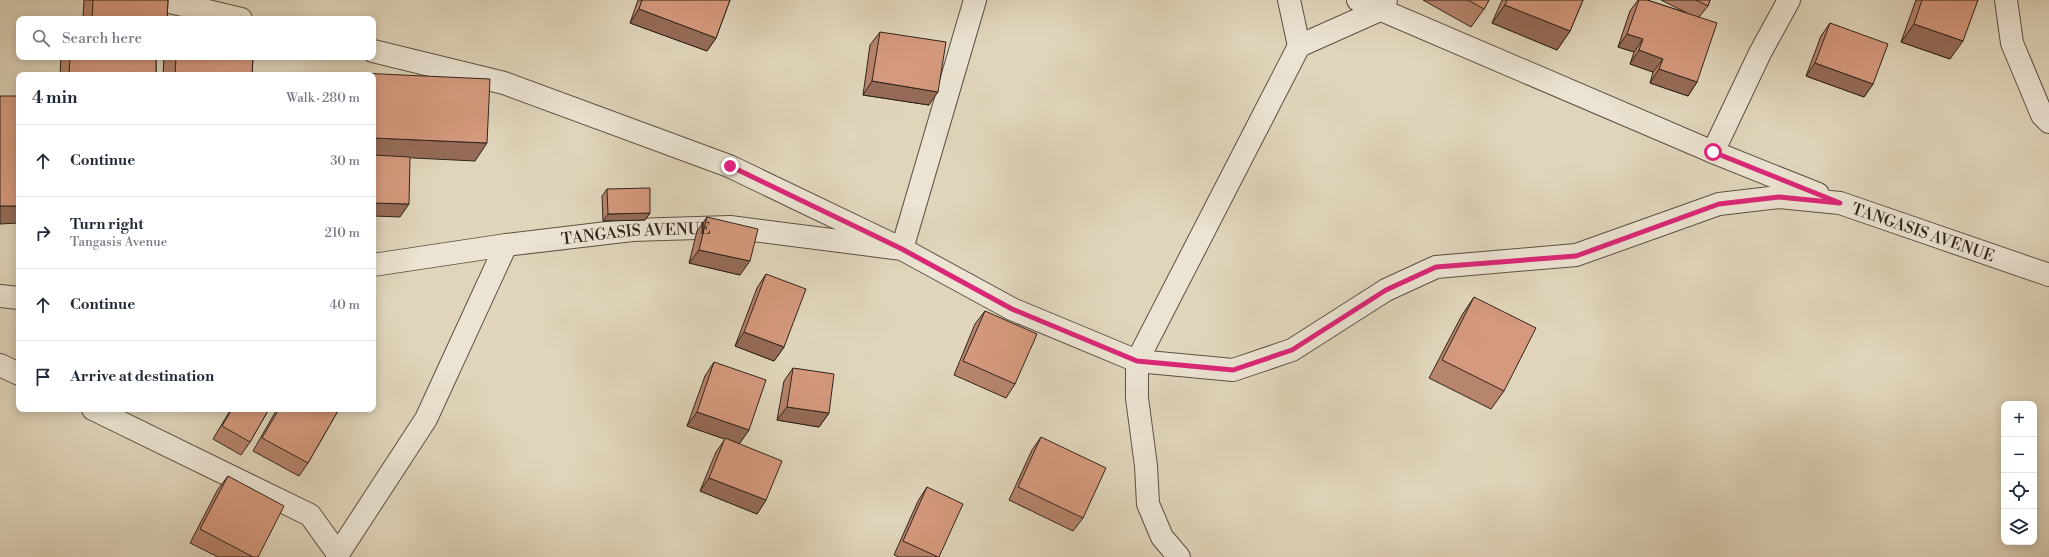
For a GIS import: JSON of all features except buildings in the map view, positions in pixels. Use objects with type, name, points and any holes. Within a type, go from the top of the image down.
[{"type":"street","points":[[162,0],[229,16]]},
{"type":"street","points":[[376,52],[504,83],[730,166],[902,249],[975,0]]},
{"type":"street","points":[[1289,0],[1299,46]]},
{"type":"street","points":[[1358,0],[1384,5],[1713,152],[1840,203]]},
{"type":"street","points":[[1713,152],[1760,53],[1789,0]]},
{"type":"street","points":[[2006,0],[2012,43],[2042,115],[2049,122]]},
{"type":"street","points":[[1180,557],[1162,537],[1148,504],[1146,466],[1137,398],[1137,361],[1299,46],[1384,5]]},
{"type":"street","name":"TANGASIS AVENUE","points":[[376,265],[506,245],[632,230],[730,228],[902,249],[1012,309],[1137,361],[1233,370],[1292,350],[1386,290],[1436,267],[1576,256],[1719,204],[1779,197],[1840,203],[2049,275]]},
{"type":"street","points":[[99,412],[310,515],[338,555],[426,419],[506,245]]},
{"type":"street","points":[[0,296],[16,298]]},
{"type":"street","points":[[0,365],[16,373]]},
{"type":"route","points":[[730,166],[902,249],[1012,309],[1137,361],[1233,370],[1292,350],[1386,290],[1436,267],[1576,256],[1719,204],[1779,197],[1840,203],[1713,152]]}]
